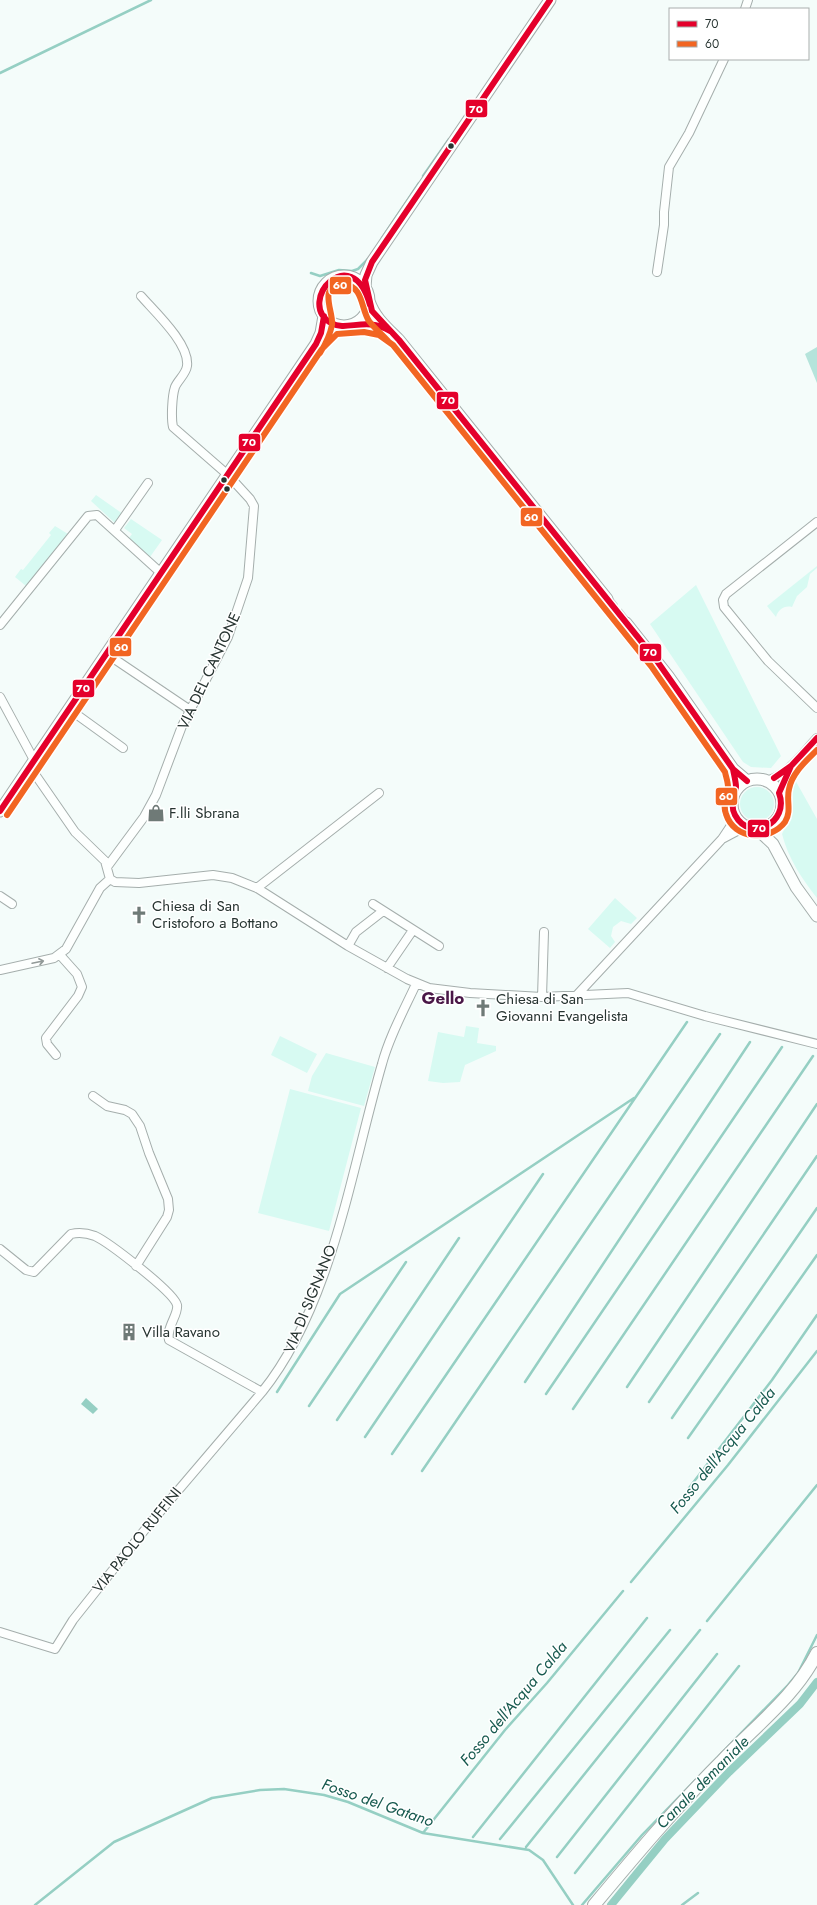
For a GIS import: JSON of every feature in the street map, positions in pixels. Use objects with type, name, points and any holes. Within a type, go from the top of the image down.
[{"type":"main road","points":[[594,1905],[667,1818],[794,1689],[817,1653]]},
{"type":"street","points":[[550,0],[372,262],[366,275],[365,288],[372,311],[414,358],[607,599]]},
{"type":"street","points":[[657,272],[664,225],[669,167],[689,134],[724,60]]},
{"type":"street","points":[[372,262],[361,272],[332,279],[321,291],[320,306],[327,320],[338,325],[373,324],[390,331]]},
{"type":"street","points":[[348,276],[355,279],[365,288]]},
{"type":"street","name":"VIA DEL CANTONE","points":[[107,867],[148,810],[190,710],[228,637],[248,578],[254,506],[250,499],[228,475],[172,427],[171,420],[175,388],[187,368],[187,361],[181,344],[173,332],[141,296]]},
{"type":"street","points":[[355,324],[366,314],[369,301]]},
{"type":"street","points":[[0,811],[316,344],[322,333],[324,316]]},
{"type":"street","points":[[316,344],[325,333],[338,325]]},
{"type":"street","points":[[115,530],[148,483]]},
{"type":"street","points":[[0,625],[88,516],[98,515],[161,573]]},
{"type":"street","points":[[817,522],[726,594],[723,600],[724,607],[768,661],[817,708]]},
{"type":"street","points":[[626,622],[668,676],[732,769],[747,781]]},
{"type":"street","points":[[107,654],[190,710]]},
{"type":"street","points":[[0,697],[32,764],[75,832],[105,860],[110,879],[115,882],[139,883],[213,875],[226,876],[258,888],[348,946],[416,984],[429,988],[457,992],[542,997],[628,993],[705,1016],[817,1044]]},
{"type":"street","points":[[69,709],[123,748]]},
{"type":"street","points":[[766,781],[776,777],[791,766],[817,738]]},
{"type":"street","points":[[791,766],[779,793],[781,808],[774,822],[772,833],[773,844],[796,887],[817,916]]},
{"type":"street","points":[[576,996],[722,839],[732,824],[734,814],[732,802],[736,790],[732,769]]},
{"type":"street","points":[[736,790],[747,781],[753,779],[766,781],[779,793]]},
{"type":"street","points":[[258,888],[379,793]]},
{"type":"street","points":[[734,814],[740,822],[753,828],[773,844]]},
{"type":"street","points":[[722,839],[738,830],[769,825],[774,822]]},
{"type":"street","points":[[0,970],[60,956],[66,949],[100,888],[110,879]]},
{"type":"street","points":[[0,896],[12,904]]},
{"type":"street","points":[[372,904],[439,946]]},
{"type":"street","points":[[348,946],[356,932],[383,911]]},
{"type":"street","points":[[387,968],[413,930]]},
{"type":"street","points":[[542,997],[544,932]]},
{"type":"street","points":[[56,1054],[47,1044],[46,1038],[78,996],[82,987],[80,979],[60,956]]},
{"type":"street","name":"VIA DI SIGNANO","points":[[262,1392],[290,1352],[321,1279],[337,1232],[383,1059],[416,984]]},
{"type":"street","points":[[93,1096],[107,1106],[125,1110],[132,1114],[140,1126],[149,1153],[168,1199],[169,1210],[167,1217],[136,1266]]},
{"type":"street","points":[[0,1249],[26,1270],[34,1272],[71,1234],[83,1233],[96,1237],[136,1266],[168,1293],[177,1304],[169,1327],[168,1340],[262,1392]]},
{"type":"street","name":"VIA PAOLO RUFFINI","points":[[0,1632],[55,1649],[78,1614],[146,1527],[262,1392]]},
{"type":"shaded area","points":[[817,347],[817,383],[805,354]]},
{"type":"shaded area","points":[[96,495],[123,514],[116,524],[91,501]]},
{"type":"shaded area","points":[[131,519],[162,540],[150,557],[129,538],[132,534],[124,528]]},
{"type":"shaded area","points":[[55,526],[68,534],[26,586],[15,577],[21,569],[23,570],[51,535],[49,533]]},
{"type":"shaded area","points":[[817,566],[817,568],[810,574],[807,587],[797,596],[792,607],[782,609],[778,612],[776,617],[767,606]]},
{"type":"shaded area","points":[[696,585],[781,756],[771,768],[751,767],[743,762],[650,624]]},
{"type":"shaded area","points":[[794,778],[817,819],[817,898],[796,868],[782,834],[791,818],[793,811],[792,789]]},
{"type":"shaded area","points":[[754,787],[760,787],[769,792],[773,798],[773,810],[769,816],[760,821],[754,821],[745,816],[740,807],[740,801],[745,792]]},
{"type":"shaded area","points":[[615,898],[637,918],[631,924],[621,921],[613,927],[611,936],[615,942],[610,948],[588,929]]},
{"type":"shaded area","points":[[466,1026],[479,1028],[477,1043],[496,1046],[496,1051],[465,1065],[460,1082],[443,1083],[428,1081],[438,1032],[464,1037]]},
{"type":"shaded area","points":[[280,1036],[317,1054],[307,1073],[271,1055]]},
{"type":"shaded area","points":[[326,1053],[375,1067],[364,1106],[308,1091],[312,1076]]},
{"type":"shaded area","points":[[290,1089],[361,1108],[329,1231],[258,1213]]},
{"type":"shaded area","points":[[86,1398],[98,1409],[93,1414],[81,1404]]},
{"type":"waterway","points":[[0,73],[151,0]]},
{"type":"waterway","points":[[423,176],[449,139]]},
{"type":"waterway","points":[[382,238],[419,183]]},
{"type":"waterway","points":[[311,273],[320,276],[339,270],[352,271],[358,269],[368,259]]},
{"type":"waterway","points":[[392,1454],[687,1022]]},
{"type":"waterway","points":[[422,1471],[720,1034]]},
{"type":"waterway","points":[[525,1382],[750,1042]]},
{"type":"waterway","points":[[546,1394],[782,1047]]},
{"type":"waterway","points":[[573,1409],[813,1056]]},
{"type":"waterway","points":[[277,1392],[340,1294],[634,1098]]},
{"type":"waterway","points":[[627,1387],[817,1104]]},
{"type":"waterway","points":[[649,1402],[817,1156]]},
{"type":"waterway","points":[[365,1437],[543,1174]]},
{"type":"waterway","points":[[672,1418],[817,1208]]},
{"type":"waterway","points":[[337,1420],[459,1238]]},
{"type":"waterway","points":[[688,1438],[817,1255]]},
{"type":"waterway","points":[[309,1406],[406,1262]]},
{"type":"waterway","points":[[689,1488],[772,1380],[817,1315]]},
{"type":"waterway","name":"Fosso dell'Acqua Calda","points":[[631,1582],[728,1465],[817,1351]]},
{"type":"waterway","points":[[707,1621],[817,1485]]},
{"type":"waterway","name":"Fosso dell'Acqua Calda","points":[[423,1833],[505,1730],[547,1683],[623,1591]]},
{"type":"waterway","points":[[473,1837],[647,1618]]},
{"type":"waterway","points":[[500,1839],[670,1630]]},
{"type":"waterway","points":[[526,1847],[700,1630]]},
{"type":"waterway","points":[[582,1905],[642,1835],[788,1685],[798,1673],[817,1635]]},
{"type":"waterway","points":[[557,1857],[717,1654]]},
{"type":"waterway","points":[[575,1873],[739,1666]]},
{"type":"waterway","name":"Canale demaniale","points":[[611,1905],[665,1839],[729,1772],[800,1704],[817,1682]]},
{"type":"waterway","name":"Fosso del Gatano","points":[[35,1905],[114,1842],[212,1798],[260,1790],[284,1789],[324,1795],[348,1802],[423,1833],[529,1850],[543,1860],[573,1905]]},
{"type":"waterway","points":[[682,1905],[698,1893]]},
{"type":"tunnel","points":[[607,599],[626,623]]},
{"type":"transit line","name":"70","points":[[550,0],[372,262],[365,280],[372,311],[399,340],[657,661],[733,769],[747,781]]},
{"type":"transit line","name":"70","points":[[370,305],[362,286],[351,277],[340,276],[330,281],[323,291],[319,302],[322,313],[331,323],[344,326],[365,324],[373,325],[390,331]]},
{"type":"transit line","name":"60","points":[[320,353],[327,340],[332,325],[328,299],[329,293],[331,289],[336,286],[345,285],[351,286],[355,289],[361,299],[369,321],[388,341]]},
{"type":"transit line","name":"70","points":[[0,811],[316,344],[321,333],[324,316]]},
{"type":"transit line","name":"60","points":[[7,815],[322,349],[337,334],[364,332],[379,335],[393,345],[651,666],[725,772],[728,787],[725,810],[730,823],[736,829],[744,833],[762,835],[771,833],[785,822],[789,810],[788,793],[793,778],[817,750]]},
{"type":"transit line","name":"70","points":[[774,778],[791,766],[817,738]]},
{"type":"transit line","name":"70","points":[[733,769],[736,787],[733,801],[735,815],[742,823],[750,828],[758,828],[767,826],[774,821],[779,813],[781,804],[779,793],[791,766]]},
{"type":"place","name":"F.lli Sbrana","points":[[156,813]]},
{"type":"place","name":"Chiesa di San Cristoforo a Bottano","points":[[139,915]]},
{"type":"place","name":"Chiesa di San Giovanni Evangelista","points":[[483,1008]]},
{"type":"place","name":"Villa Ravano","points":[[129,1332]]},
{"type":"district","name":"Gello","points":[[443,998]]}]
